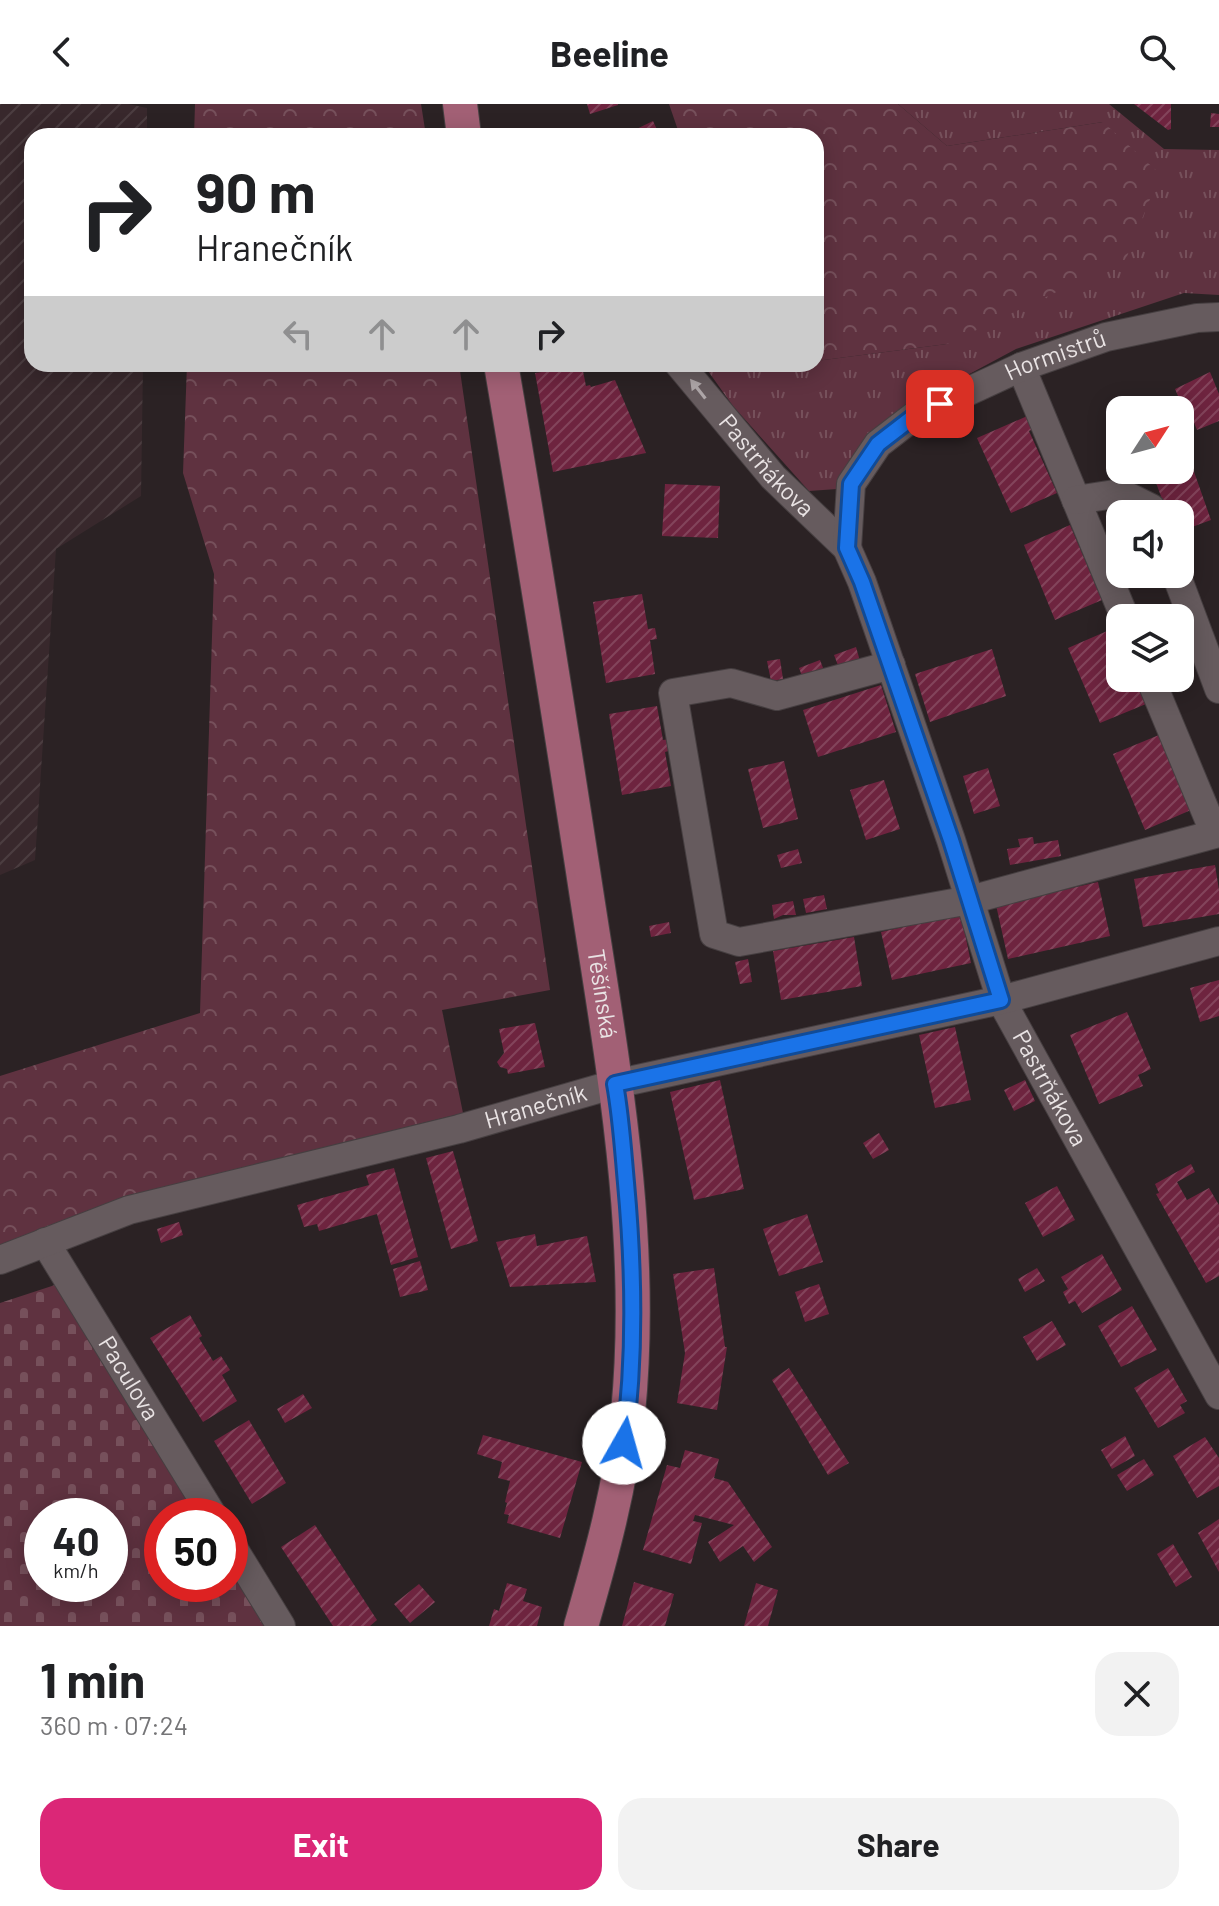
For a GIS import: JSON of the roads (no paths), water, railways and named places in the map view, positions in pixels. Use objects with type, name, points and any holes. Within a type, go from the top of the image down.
[{"type":"main road","points":[[460,104],[463,128]]},
{"type":"main road","name":"Těšínská","points":[[502,372],[542,602],[615,1084],[631,1234],[634,1300],[632,1364],[621,1470],[581,1626]]},
{"type":"street","name":"Hormistrů","points":[[847,548],[851,484],[878,444],[913,417],[1021,367],[1106,337],[1197,318],[1219,317]]},
{"type":"street","points":[[1021,367],[1119,604]]},
{"type":"street","name":"Pastrňákova","points":[[686,372],[773,477],[847,548],[891,665],[1001,1000],[1210,1358],[1219,1395]]},
{"type":"street","points":[[1076,500],[1121,493],[1135,500]]},
{"type":"street","points":[[1181,588],[1219,689]]},
{"type":"street","points":[[891,665],[777,696],[731,683],[673,693],[714,934],[739,942],[970,900],[1215,834],[1156,692]]},
{"type":"street","name":"Hranečník","points":[[0,1260],[129,1210],[459,1129],[615,1084],[1001,1000],[1219,941]]},
{"type":"street","name":"Paculova","points":[[45,1242],[202,1498]]},
{"type":"street","points":[[248,1572],[281,1626]]}]
